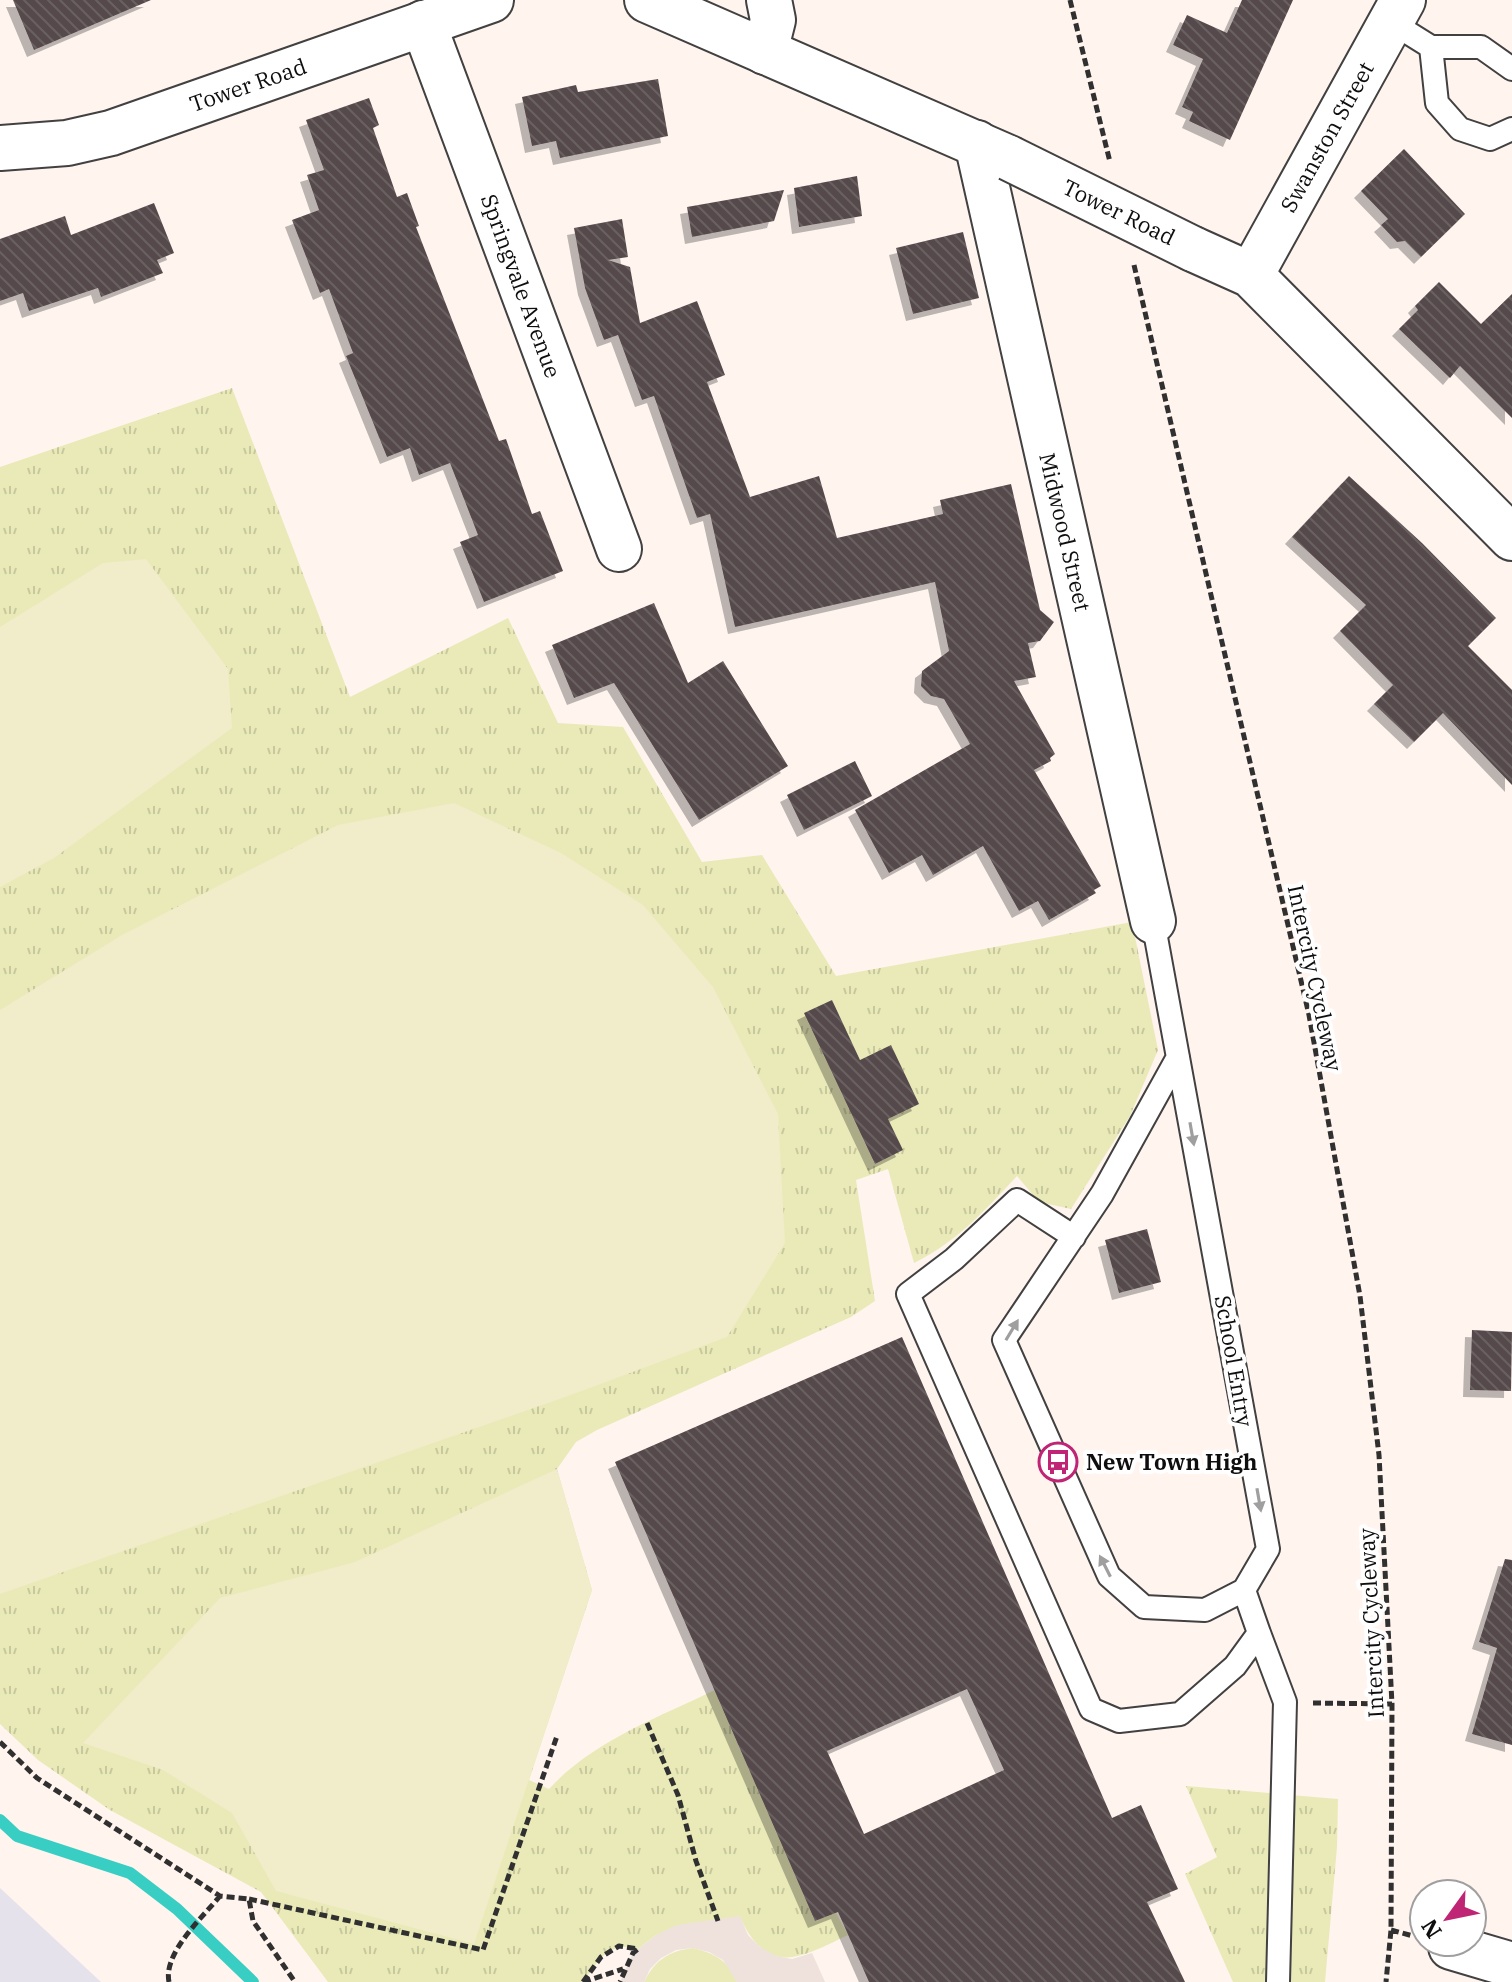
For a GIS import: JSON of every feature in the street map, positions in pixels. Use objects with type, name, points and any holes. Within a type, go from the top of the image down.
[{"type":"street","name":"Tower Road","points":[[0,148],[67,143],[111,133],[491,0]]},
{"type":"street","name":"Tower Road","points":[[647,0],[993,151],[1251,275],[1512,538]]},
{"type":"street","points":[[765,52],[773,20],[769,0]]},
{"type":"street","name":"Swanston Street","points":[[1251,275],[1397,11]]},
{"type":"street","name":"Springvale Avenue","points":[[423,23],[619,549]]},
{"type":"street","name":"Midwood Street","points":[[993,151],[1153,921]]},
{"type":"street","points":[[1488,1958],[1512,1965]]},
{"type":"lane","points":[[1397,11],[1431,47],[1437,103],[1460,129],[1490,139],[1512,129]]},
{"type":"lane","points":[[1431,47],[1481,47],[1512,69]]},
{"type":"lane","name":"School Entry","points":[[1153,921],[1268,1549],[1244,1590]]},
{"type":"lane","points":[[1178,1057],[1102,1194],[1004,1340],[1109,1576],[1144,1607],[1205,1610],[1244,1590],[1285,1702],[1278,1982]]},
{"type":"lane","points":[[1074,1237],[1017,1200],[954,1259],[908,1294],[1091,1709],[1119,1721],[1180,1714],[1235,1666],[1259,1633]]},
{"type":"path","points":[[1070,0],[1111,170]]},
{"type":"path","name":"Intercity Cycleway","points":[[1134,262],[1309,1015],[1355,1265],[1379,1455],[1392,1704],[1391,1930],[1386,1982]]},
{"type":"path","points":[[1285,1702],[1392,1704]]},
{"type":"path","points":[[647,1723],[678,1795],[696,1861],[718,1921]]},
{"type":"path","points":[[0,1742],[37,1778],[220,1896],[249,1899],[483,1950],[557,1736]]},
{"type":"path","points":[[169,1982],[167,1974],[173,1954],[220,1896]]},
{"type":"path","points":[[249,1899],[253,1921],[295,1982]]},
{"type":"path","points":[[1391,1930],[1408,1935]]},
{"type":"path","points":[[583,1982],[601,1957],[619,1946],[638,1949],[620,1982]]},
{"type":"path","points":[[583,1982],[625,1969]]},
{"type":"shaded area","points":[[146,559],[228,669],[232,728],[54,858],[0,887],[0,627],[103,563]]},
{"type":"shaded area","points":[[454,803],[561,853],[643,905],[713,987],[778,1114],[785,1243],[727,1337],[568,1396],[0,1594],[0,1010],[122,935],[338,825]]},
{"type":"shaded area","points":[[557,1469],[592,1590],[474,1944],[276,1891],[232,1813],[163,1770],[83,1743],[220,1598],[355,1562]]},
{"type":"shaded area","points":[[0,1888],[101,1982],[0,1982]]},
{"type":"shaded area","points":[[740,1916],[748,1935],[776,1956],[792,1959],[812,1953],[825,1982],[737,1982],[723,1960],[693,1948],[676,1950],[661,1958],[650,1969],[644,1982],[620,1982],[633,1953],[656,1935],[677,1925]]},
{"type":"green space","points":[[232,388],[350,697],[508,618],[558,723],[623,727],[702,862],[762,855],[836,976],[1132,922],[1158,1050],[1130,1116],[1071,1209],[1039,1202],[1017,1176],[957,1235],[914,1263],[888,1169],[856,1180],[875,1301],[851,1317],[597,1430],[576,1442],[557,1469],[592,1590],[529,1780],[549,1789],[585,1757],[606,1744],[715,1690],[848,1935],[815,1950],[786,1958],[774,1956],[762,1949],[740,1917],[656,1935],[638,1949],[619,1946],[601,1957],[583,1982],[328,1982],[261,1892],[110,1810],[38,1760],[0,1724],[0,467]]},
{"type":"green space","points":[[1186,1786],[1338,1799],[1337,1847],[1325,1982],[1233,1982],[1185,1874],[1217,1857]]},
{"type":"green space","points":[[693,1948],[720,1959],[737,1982],[644,1982],[664,1958]]},
{"type":"building","points":[[13,0],[151,0],[34,50]]},
{"type":"building","points":[[1242,0],[1293,0],[1230,140],[1189,121],[1193,112],[1182,107],[1203,59],[1173,45],[1187,15],[1227,33]]},
{"type":"building","points":[[658,79],[668,136],[560,158],[556,141],[532,146],[522,97],[576,85],[578,92]]},
{"type":"building","points":[[369,98],[379,125],[373,128],[397,197],[407,193],[419,226],[416,227],[499,441],[506,439],[532,514],[540,511],[563,571],[484,602],[460,542],[478,535],[450,463],[419,475],[410,448],[387,457],[346,356],[353,353],[329,289],[320,293],[292,220],[319,210],[307,175],[324,170],[306,120]]},
{"type":"building","points":[[1404,149],[1465,214],[1421,257],[1405,241],[1397,242],[1381,225],[1388,219],[1361,191]]},
{"type":"building","points":[[857,176],[862,216],[799,227],[794,188]]},
{"type":"building","points":[[784,190],[774,221],[692,237],[687,207]]},
{"type":"building","points":[[154,203],[174,253],[157,260],[163,273],[101,297],[98,288],[29,311],[23,293],[0,301],[0,239],[65,216],[71,235]]},
{"type":"building","points":[[622,219],[628,257],[608,260],[630,267],[640,323],[697,301],[725,375],[707,382],[750,497],[819,476],[837,538],[943,514],[940,500],[1011,484],[1040,610],[1054,622],[1040,641],[1028,643],[1036,677],[1014,681],[1055,754],[1051,761],[1034,770],[1101,886],[1094,890],[1096,893],[1049,920],[1038,901],[1019,911],[983,846],[933,875],[922,855],[889,873],[855,810],[970,744],[944,699],[931,696],[921,686],[922,671],[949,651],[935,582],[735,627],[710,514],[697,518],[654,396],[642,400],[618,335],[604,340],[585,288],[574,228]]},
{"type":"building","points":[[963,232],[979,298],[913,314],[896,248]]},
{"type":"building","points":[[1439,282],[1481,324],[1512,294],[1512,418],[1460,366],[1450,378],[1399,329],[1418,310],[1415,306]]},
{"type":"building","points":[[1349,476],[1422,543],[1496,618],[1468,646],[1512,690],[1512,785],[1443,713],[1414,742],[1374,704],[1393,685],[1340,631],[1366,605],[1292,537]]},
{"type":"building","points":[[654,603],[688,683],[723,661],[788,766],[699,820],[614,683],[574,698],[552,645]]},
{"type":"building","points":[[855,761],[872,796],[804,830],[787,795]]},
{"type":"building","points":[[832,1000],[860,1060],[891,1045],[919,1104],[888,1119],[903,1150],[875,1164],[804,1013]]},
{"type":"building","points":[[1147,1229],[1161,1282],[1119,1293],[1105,1240]]},
{"type":"building","points":[[1472,1330],[1512,1332],[1511,1391],[1470,1390]]},
{"type":"building","points":[[902,1337],[1112,1818],[1141,1805],[1178,1889],[1147,1902],[1185,1982],[869,1982],[838,1912],[815,1921],[615,1462]],"holes":[[[967,1689],[1004,1770],[864,1834],[827,1751]]]},
{"type":"building","points":[[1505,1559],[1512,1560],[1512,1745],[1472,1734],[1497,1648],[1479,1642]]},
{"type":"waterway","points":[[0,1820],[17,1836],[130,1873],[177,1909],[253,1982]]},
{"type":"place","name":"New Town High","points":[[1058,1462]]}]
